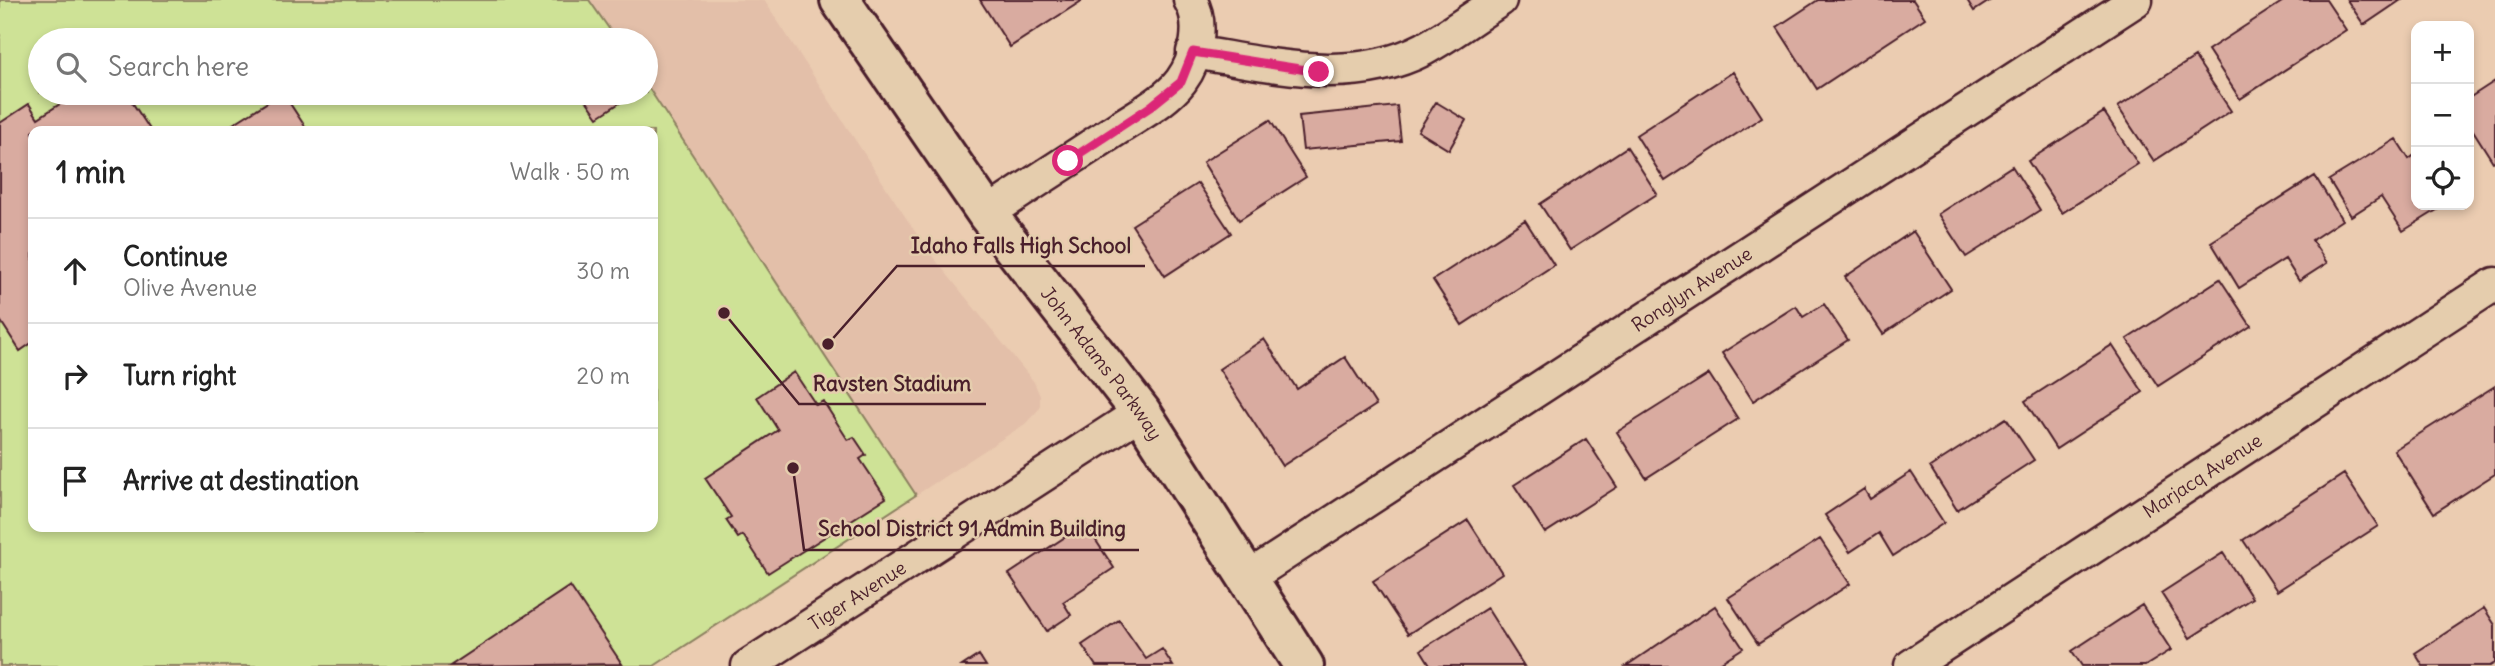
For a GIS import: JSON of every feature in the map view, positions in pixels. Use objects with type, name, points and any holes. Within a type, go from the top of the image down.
[{"type":"street","name":"John Adams Parkway","points":[[840,0],[987,214],[1141,412],[1304,666]]},
{"type":"street","points":[[987,214],[1150,107],[1181,82],[1198,34],[1196,10],[1190,0]]},
{"type":"street","points":[[1191,59],[1319,72],[1377,67],[1423,49],[1500,0]]},
{"type":"street","name":"Ronglyn Avenue","points":[[1249,577],[2136,0]]},
{"type":"street","name":"Marjacq Avenue","points":[[1911,666],[2495,284]]},
{"type":"street","name":"Tiger Avenue","points":[[748,666],[1141,412]]},
{"type":"shaded area","points":[[0,0],[764,0],[925,247],[1034,382],[1040,396],[1040,408],[1025,424],[654,666],[0,666]]},
{"type":"green space","points":[[0,0],[589,0],[609,28],[28,28],[28,105],[658,105],[658,102],[916,495],[654,666],[0,666]]},
{"type":"building","points":[[980,0],[1083,0],[1010,47]]},
{"type":"building","points":[[1818,0],[1913,0],[1925,18],[1817,89],[1777,27]]},
{"type":"building","points":[[1967,0],[1991,0],[1974,11]]},
{"type":"building","points":[[2285,0],[2326,0],[2346,30],[2240,99],[2208,50]]},
{"type":"building","points":[[2347,0],[2401,0],[2364,25]]},
{"type":"building","points":[[2195,57],[2231,111],[2154,161],[2118,107]]},
{"type":"building","points":[[1733,72],[1762,117],[1665,181],[1636,135]]},
{"type":"building","points":[[2495,81],[2493,162],[2474,132],[2474,95]]},
{"type":"building","points":[[1436,102],[1466,120],[1449,150],[1418,131]]},
{"type":"building","points":[[28,105],[38,118],[58,105],[134,105],[148,126],[28,126],[28,345],[20,351],[0,320],[0,123]]},
{"type":"building","points":[[263,105],[291,105],[305,126],[230,126]]},
{"type":"building","points":[[590,105],[616,105],[598,117]]},
{"type":"building","points":[[1397,106],[1401,141],[1303,150],[1299,116]]},
{"type":"building","points":[[2104,112],[2138,164],[2062,213],[2028,161]]},
{"type":"building","points":[[1270,120],[1306,177],[1239,220],[1203,162]]},
{"type":"building","points":[[2396,139],[2409,159],[2411,158],[2411,210],[2437,210],[2403,231],[2381,197],[2351,216],[2329,180]]},
{"type":"building","points":[[1627,147],[1657,194],[1570,250],[1540,204]]},
{"type":"building","points":[[2012,166],[2040,210],[1966,257],[1938,214]]},
{"type":"building","points":[[2315,176],[2342,220],[2312,240],[2327,263],[2299,281],[2285,259],[2239,288],[2211,242]]},
{"type":"building","points":[[1198,183],[1231,233],[1165,276],[1132,225]]},
{"type":"building","points":[[1525,220],[1554,265],[1462,325],[1433,280]]},
{"type":"building","points":[[1913,231],[1951,289],[1883,334],[1845,277]]},
{"type":"building","points":[[2220,279],[2251,326],[2158,386],[2127,339]]},
{"type":"building","points":[[1824,304],[1848,340],[1753,401],[1722,353],[1796,306],[1803,317]]},
{"type":"building","points":[[1264,339],[1297,389],[1345,357],[1376,405],[1282,466],[1219,369]]},
{"type":"building","points":[[2112,345],[2143,392],[2056,449],[2025,401]]},
{"type":"building","points":[[794,372],[816,405],[823,401],[848,440],[854,437],[866,455],[860,459],[886,498],[768,573],[743,535],[738,538],[726,520],[731,517],[705,478],[778,430],[757,397]]},
{"type":"building","points":[[1709,374],[1738,419],[1646,478],[1617,432]]},
{"type":"building","points":[[2495,386],[2495,474],[2434,513],[2394,450]]},
{"type":"building","points":[[2006,418],[2034,460],[1957,510],[1930,467]]},
{"type":"building","points":[[1586,439],[1617,487],[1545,533],[1514,485]]},
{"type":"building","points":[[1911,472],[1944,523],[1893,556],[1879,533],[1850,552],[1825,515],[1864,489],[1870,499]]},
{"type":"building","points":[[2344,474],[2378,526],[2277,591],[2243,540]]},
{"type":"building","points":[[1468,520],[1502,573],[1408,634],[1373,581]]},
{"type":"building","points":[[1085,524],[1114,568],[1063,602],[1071,615],[1047,631],[1009,574]]},
{"type":"building","points":[[1820,539],[1850,584],[1758,644],[1728,598]]},
{"type":"building","points":[[2223,553],[2252,598],[2190,638],[2161,593]]},
{"type":"building","points":[[570,586],[622,664],[450,666]]},
{"type":"building","points":[[2142,605],[2171,650],[2145,666],[2082,666],[2072,651]]},
{"type":"building","points":[[1715,606],[1743,648],[1715,666],[1626,666]]},
{"type":"building","points":[[1487,608],[1524,666],[1431,666],[1421,650]]},
{"type":"building","points":[[2484,608],[2495,625],[2495,663],[2490,666],[2423,666],[2415,653]]},
{"type":"building","points":[[1119,620],[1146,659],[1162,649],[1173,666],[1096,666],[1082,645]]},
{"type":"building","points":[[979,655],[986,666],[962,666]]},
{"type":"place","name":"Ravsten Stadium","points":[[724,313]]},
{"type":"place","name":"Idaho Falls High School","points":[[828,344]]},
{"type":"place","name":"School District 91 Admin Building","points":[[793,468]]},
{"type":"route","points":[[1068,161],[1150,107],[1181,82],[1193,52],[1319,72]]}]
